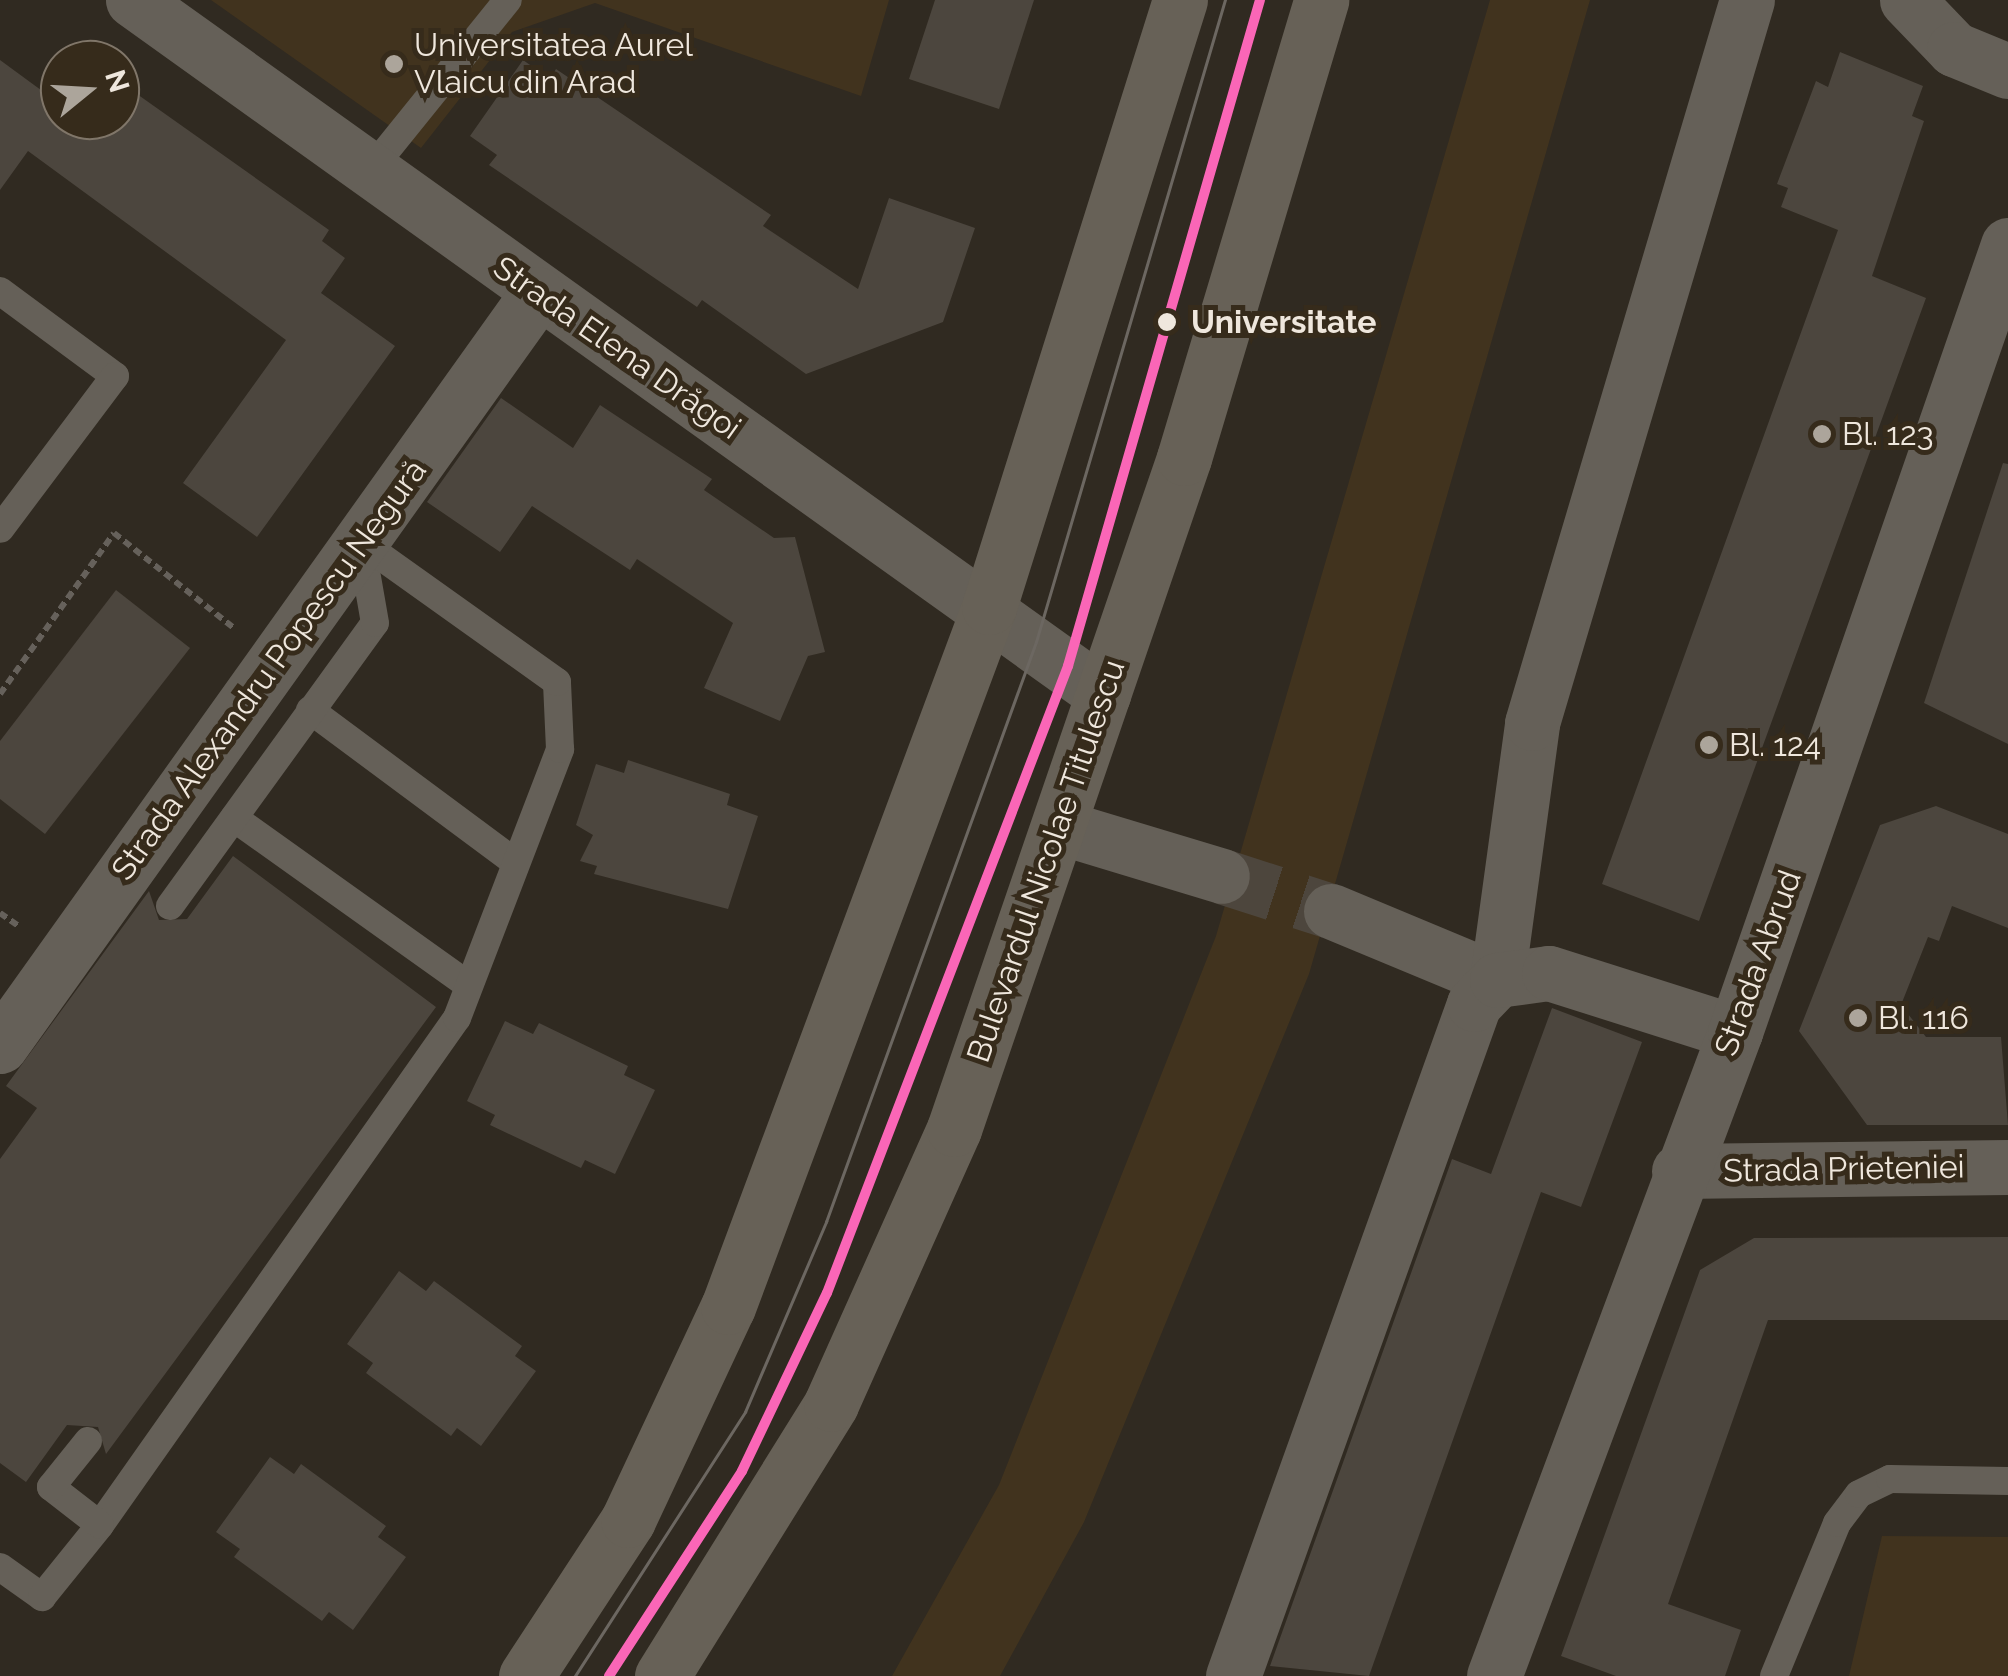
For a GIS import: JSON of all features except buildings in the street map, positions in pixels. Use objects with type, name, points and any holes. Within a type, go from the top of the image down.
[{"type":"main road","points":[[526,1676],[628,1520],[689,1405],[989,607],[1180,0]]},
{"type":"main road","name":"Bulevardul Nicolae Titulescu","points":[[662,1676],[732,1573],[876,1312],[954,1128],[1060,828],[1320,0]]},
{"type":"street","name":"Strada Elena Drăgoi","points":[[132,0],[538,294],[989,607],[1103,694]]},
{"type":"street","points":[[1233,1676],[1456,1037],[1498,980],[1532,723],[1747,0]]},
{"type":"street","points":[[1906,0],[1954,49],[2008,71]]},
{"type":"street","name":"Strada Abrud","points":[[1499,1674],[1679,1172],[1736,1032],[2008,245]]},
{"type":"street","name":"Strada Alexandru Popescu Negură","points":[[0,1046],[538,294]]},
{"type":"street","points":[[1060,828],[1222,876]]},
{"type":"street","points":[[1331,910],[1498,980],[1549,973],[1599,983],[1736,1032]]},
{"type":"street","name":"Strada Prieteniei","points":[[1679,1172],[2008,1167]]},
{"type":"lane","points":[[370,172],[508,0]]},
{"type":"lane","points":[[0,291],[114,376],[0,529]]},
{"type":"lane","points":[[170,906],[374,622],[361,542]]},
{"type":"lane","points":[[0,1568],[42,1597],[100,1526],[404,1104],[468,985],[512,860],[560,749],[557,682],[361,542]]},
{"type":"lane","points":[[310,710],[512,860]]},
{"type":"lane","points":[[234,818],[468,985]]},
{"type":"lane","points":[[88,1441],[51,1487],[100,1526]]},
{"type":"lane","points":[[1774,1676],[1836,1523],[1858,1494],[1890,1479],[2008,1481]]},
{"type":"path","points":[[0,694],[114,533],[275,661]]},
{"type":"shaded area","name":"Universitatea Aurel Vlaicu din Arad","points":[[211,0],[889,0],[861,96],[595,3],[512,32],[421,148]]},
{"type":"shaded area","points":[[1490,0],[1590,0],[1309,974],[1084,1522],[1000,1676],[892,1676],[999,1485],[1216,936]]},
{"type":"shaded area","points":[[1882,1536],[2008,1537],[2008,1676],[1849,1676]]},
{"type":"tunnel","points":[[1222,876],[1331,911]]},
{"type":"tram line","points":[[575,1676],[745,1412],[826,1222],[1036,642],[1225,0]]},
{"type":"transit line","points":[[609,1676],[742,1471],[827,1293],[1068,666],[1260,0]]},
{"type":"place","name":"Universitatea Aurel Vlaicu din Arad","points":[[394,64]]},
{"type":"place","name":"Universitate","points":[[1167,322]]},
{"type":"place","name":"Bl. 123","points":[[1822,434]]},
{"type":"place","name":"Bl. 124","points":[[1709,745]]},
{"type":"place","name":"Bl. 116","points":[[1858,1018]]}]
